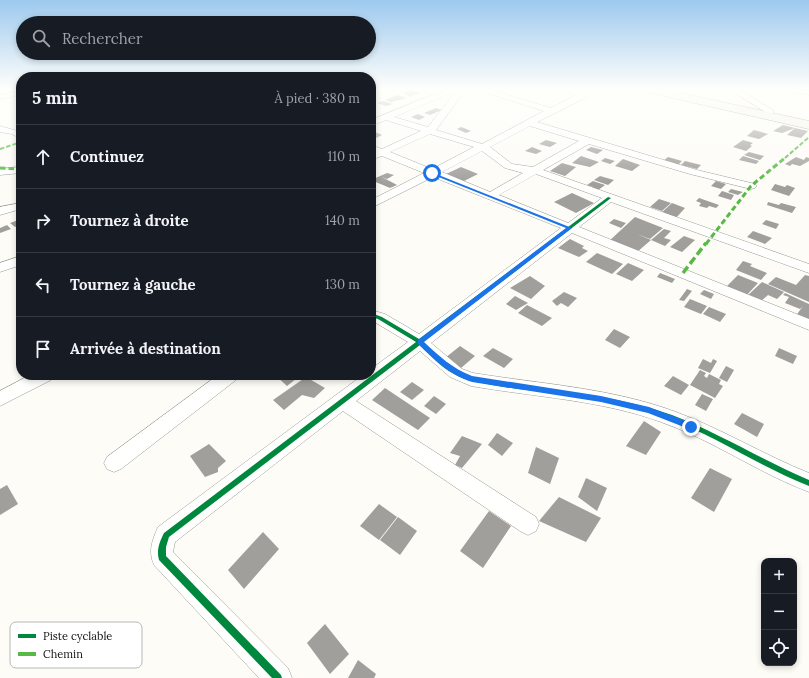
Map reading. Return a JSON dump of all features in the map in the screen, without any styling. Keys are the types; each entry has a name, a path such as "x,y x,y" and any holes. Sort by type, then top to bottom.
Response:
{"main road":[{"path":"789,121 809,125"}],"street":[{"path":"401,121 482,147 489,150 502,162 512,167 524,170 534,170 809,269"},
{"path":"376,153 431,130 438,121"},
{"path":"376,202 534,121"},
{"path":"530,123 586,141 751,186"},
{"path":"1,130 16,133"},
{"path":"490,196 586,141"},
{"path":"376,153 432,173 809,325"},
{"path":"0,172 16,170"},
{"path":"376,375 609,198"},
{"path":"0,211 16,207"},
{"path":"0,268 16,262"},
{"path":"376,317 420,342 440,361 456,373 472,379 601,399 649,410 704,432 786,474 809,483"},
{"path":"0,399 36,380"},
{"path":"114,463 223,380"},
{"path":"278,678 162,557 162,547 166,535 370,380"},
{"path":"342,401 528,524"}],"building":[{"path":"783,125 795,128 782,133 773,131"},
{"path":"461,127 471,131 466,133 457,129"},
{"path":"795,128 808,131 801,138 787,135"},
{"path":"754,130 768,134 759,139 747,136"},
{"path":"376,132 382,135 376,138"},
{"path":"546,140 557,143 550,147 539,144"},
{"path":"743,140 753,143 750,145 752,146 746,151 733,147"},
{"path":"532,147 542,151 536,154 525,151"},
{"path":"591,147 603,150 597,154 586,150"},
{"path":"749,152 764,156 760,160 744,155"},
{"path":"581,156 599,162 590,167 572,163"},
{"path":"743,156 759,161 756,164 739,160"},
{"path":"668,157 682,161 678,165 663,161"},
{"path":"796,157 804,160 806,157 809,158 809,161 800,166 792,164 790,166 785,164"},
{"path":"605,158 615,161 610,164 601,161"},
{"path":"623,159 640,165 632,171 615,166"},
{"path":"685,161 701,165 697,169 681,165"},
{"path":"562,163 576,167 565,176 550,171"},
{"path":"461,167 478,174 464,181 446,174"},
{"path":"387,173 394,175 387,179 382,177 397,185 390,188 376,182 376,178"},
{"path":"600,176 614,180 608,185 594,180"},
{"path":"593,181 605,185 597,191 590,189 593,187 587,185"},
{"path":"716,181 726,184 721,189 711,186"},
{"path":"775,184 785,187 787,185 795,188 789,196 771,190"},
{"path":"731,189 743,192 738,195 728,192"},
{"path":"722,191 734,195 731,200 718,196"},
{"path":"572,193 594,203 576,213 554,202"},
{"path":"699,198 719,205 716,208 699,206 701,203 696,201"},
{"path":"659,199 671,203 662,211 650,207"},
{"path":"768,202 779,205 781,203 796,207 792,213 767,205"},
{"path":"672,203 685,208 675,219 660,214"},
{"path":"635,217 663,228 650,239 637,234 651,240 636,253 608,242"},
{"path":"614,219 626,223 621,228 609,223"},
{"path":"766,220 779,224 776,229 762,224"},
{"path":"16,221 16,226 15,227 10,223"},
{"path":"7,225 11,229 0,233 0,228"},
{"path":"664,229 671,231 664,238 671,240 665,246 651,240"},
{"path":"753,231 772,238 765,244 747,237"},
{"path":"684,236 695,240 682,252 670,247"},
{"path":"570,239 584,246 582,248 588,251 579,257 558,248"},
{"path":"597,253 623,264 612,274 586,262"},
{"path":"743,261 752,264 750,266 767,273 761,280 736,270"},
{"path":"628,263 644,270 632,281 616,274"},
{"path":"660,273 675,279 672,283 657,277"},
{"path":"738,275 758,283 745,297 725,288"},
{"path":"805,275 809,276 809,302 768,284 776,277 796,285"},
{"path":"530,276 545,286 531,299 510,288"},
{"path":"762,282 784,292 777,299 768,295 759,303 746,297"},
{"path":"687,289 692,291 684,301 679,300"},
{"path":"704,290 714,294 711,299 700,294"},
{"path":"564,292 577,298 568,307 561,303 557,306 552,301"},
{"path":"785,293 809,304 809,319 795,317 803,306 800,309 785,303 789,297 783,295"},
{"path":"515,296 528,303 516,310 506,304"},
{"path":"690,299 707,306 701,314 684,307"},
{"path":"527,305 552,318 542,326 518,313"},
{"path":"709,307 726,314 720,322 703,314"},
{"path":"614,329 630,337 620,348 605,340"},
{"path":"460,346 475,356 461,368 445,358"},
{"path":"493,348 513,359 504,368 483,356"},
{"path":"779,348 797,356 793,364 775,356"},
{"path":"703,359 711,363 713,359 717,361 710,373 698,368"},
{"path":"726,366 734,370 727,382 719,378"},
{"path":"700,370 706,373 704,376 707,378 709,374 721,380 719,384 723,386 715,398 690,385"},
{"path":"673,376 689,385 681,395 664,386"},
{"path":"280,380 295,380 287,386"},
{"path":"302,380 311,380 325,388 314,398 302,395 284,410 273,400"},
{"path":"412,382 424,390 412,400 400,392"},
{"path":"385,388 430,418 418,430 372,400"},
{"path":"702,394 713,399 706,411 695,405"},
{"path":"434,396 446,404 436,414 424,406"},
{"path":"742,413 764,424 757,437 734,424"},
{"path":"644,421 661,432 646,455 626,446"},
{"path":"497,433 513,443 502,456 488,445"},
{"path":"462,436 482,444 462,468 455,465 460,456 450,453"},
{"path":"209,444 226,461 218,468 218,472 205,477 190,456"},
{"path":"536,447 559,458 550,484 528,473"},
{"path":"710,468 732,479 714,512 691,498"},
{"path":"586,478 607,488 597,511 578,497"},
{"path":"7,485 18,504 0,515 0,489"},
{"path":"559,497 601,518 586,542 539,521"},
{"path":"379,504 397,517 379,540 360,526"},
{"path":"489,511 511,526 483,568 460,551"},
{"path":"398,517 417,531 400,555 380,540"},
{"path":"263,532 279,549 244,589 228,570"},
{"path":"325,624 349,654 330,674 307,643"},
{"path":"358,660 376,674 374,678 348,678"}],"marked path":[{"path":"683,273 751,186 809,137"},
{"path":"0,149 16,144"},
{"path":"0,168 16,170"}],"cycle path":[{"path":"376,375 609,198"},
{"path":"376,317 420,342 440,361 456,373 471,379 595,398 649,410 690,425 769,465 809,483"},
{"path":"278,678 162,557 162,547 166,535 370,380"}],"route":[{"path":"432,173 570,228 420,342 440,361 456,373 472,379 601,399 649,410 691,427"}]}
